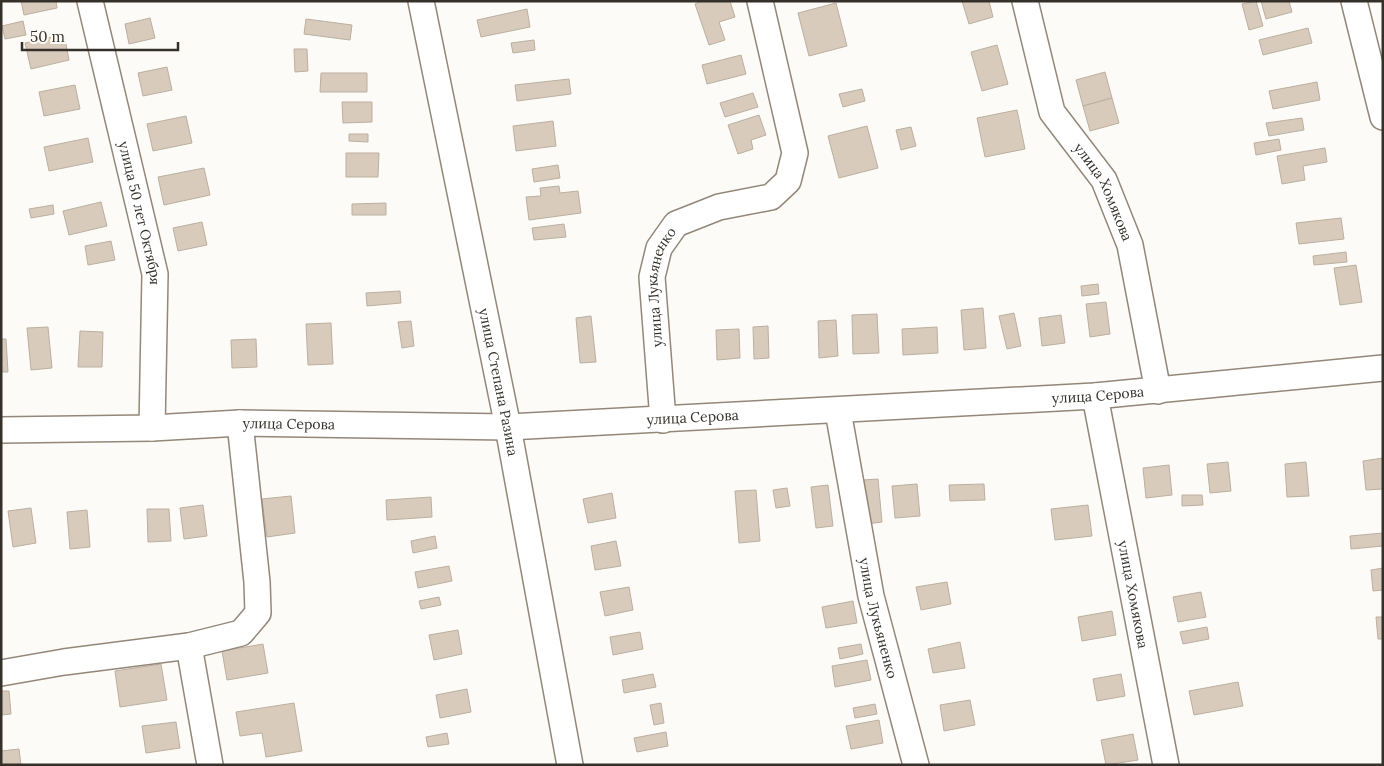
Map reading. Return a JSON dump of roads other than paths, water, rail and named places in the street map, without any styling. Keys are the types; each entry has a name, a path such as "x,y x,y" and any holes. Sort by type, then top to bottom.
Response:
{"street":[{"name":"улица 50 лет Октября","path":"90,1 155,274 152,428"},
{"name":"улица Степана Разина","path":"421,1 508,427 570,765"},
{"name":"улица Лукьяненко","path":"663,420 652,277 659,248 676,224 719,208 771,196 788,181 795,153 760,1"},
{"name":"улица Хомякова","path":"1025,1 1052,112 1104,180 1130,245 1158,391"},
{"path":"1354,1 1383,117"},
{"name":"улица Серова","path":"1,430 152,428 240,423 508,427 1095,396 1383,368"},
{"name":"улица Хомякова","path":"1095,396 1166,765"},
{"name":"улица Лукьяненко","path":"838,411 871,596 916,765"},
{"path":"1,673 64,662 189,646 241,633 258,613 257,582 240,423"},
{"path":"189,646 210,765"}]}
